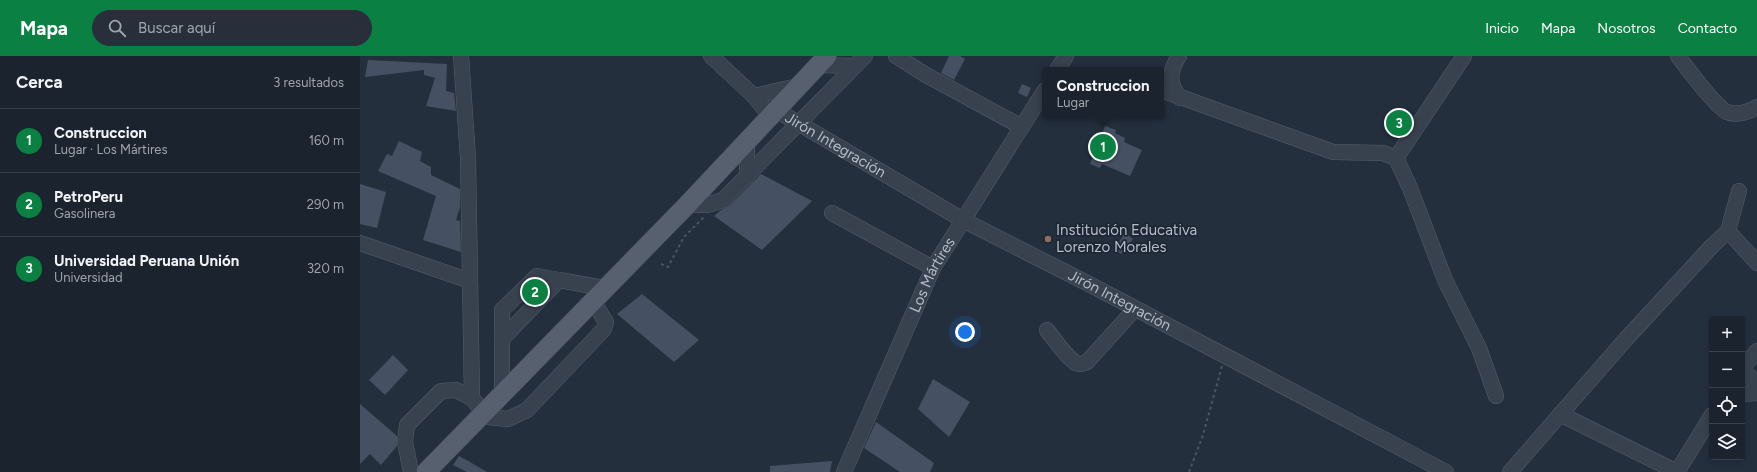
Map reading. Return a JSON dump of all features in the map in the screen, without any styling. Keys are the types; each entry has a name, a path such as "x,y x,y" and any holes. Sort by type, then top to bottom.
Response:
{"main road":[{"path":"426,472 598,294 687,205 747,139 822,61"}],"street":[{"path":"461,56 468,158 472,398"},
{"path":"711,56 773,113"},
{"path":"896,56 926,75 1022,128"},
{"path":"1060,67 1066,56"},
{"path":"1179,56 1170,72 1170,80 1180,98"},
{"path":"1396,158 1464,56"},
{"path":"1678,56 1718,104 1727,112 1740,114 1757,107"},
{"path":"822,61 860,61"},
{"path":"687,205 707,205 723,200 860,61"},
{"path":"754,96 798,86"},
{"path":"1164,91 1333,152 1383,153 1396,158 1410,188 1445,280 1479,348 1496,396"},
{"name":"Los Mártires","path":"844,472 933,268 1042,95"},
{"name":"Jirón Integración","path":"773,113 799,123 964,220 1446,472"},
{"path":"747,139 747,176"},
{"path":"1510,472 1626,339 1712,246 1728,231 1739,191"},
{"path":"832,213 933,268"},
{"path":"1728,231 1757,263"},
{"path":"360,243 470,281"},
{"path":"411,472 404,442 407,425 442,391 456,390 472,398 487,417 494,419 508,419 521,413 537,400 604,329 606,322 598,294 559,280 537,276 502,310 502,394"},
{"path":"502,339 559,280"},
{"path":"1046,330 1072,360 1078,364 1083,363 1088,361 1135,309"},
{"path":"1745,365 1757,351"},
{"path":"1745,372 1757,383"},
{"path":"1745,394 1757,393"},
{"path":"1560,414 1677,472 1709,420"}],"path":[{"path":"661,264 668,267 684,237 706,216"},
{"path":"1189,472 1203,435 1225,356"}],"building":[{"path":"949,56 960,56 965,59 954,80 941,73"},
{"path":"368,60 447,64 446,91 454,93 456,111 426,106 435,78 424,75 424,70 365,77"},
{"path":"1022,84 1031,88 1027,97 1018,93"},
{"path":"1105,126 1116,130 1115,133 1125,138 1124,142 1142,150 1130,176 1102,164 1100,168 1090,164"},
{"path":"399,141 422,152 420,161 431,167 431,175 460,189 460,207 456,220 460,221 461,252 423,240 436,196 378,171 387,154 392,156"},
{"path":"761,174 812,201 762,250 714,216 729,206"},
{"path":"360,184 386,192 377,228 360,224"},
{"path":"1125,233 1133,239 1121,254 1114,249"},
{"path":"642,294 699,340 674,362 617,314"},
{"path":"393,355 408,370 385,395 369,380"},
{"path":"933,379 970,402 949,437 918,409"},
{"path":"360,404 397,436 397,446 381,465 370,454 360,464"},
{"path":"876,422 934,463 930,472 900,472 864,448"},
{"path":"459,456 487,472 467,472 453,465"},
{"path":"832,461 830,472 770,472 770,466"}],"place":[{"name":"Universidad Peruana Unión","path":"1399,123"},
{"name":"Construccion","path":"1103,147"},
{"name":"Institución Educativa Lorenzo Morales","path":"1048,239"},
{"name":"PetroPeru","path":"535,292"}]}
